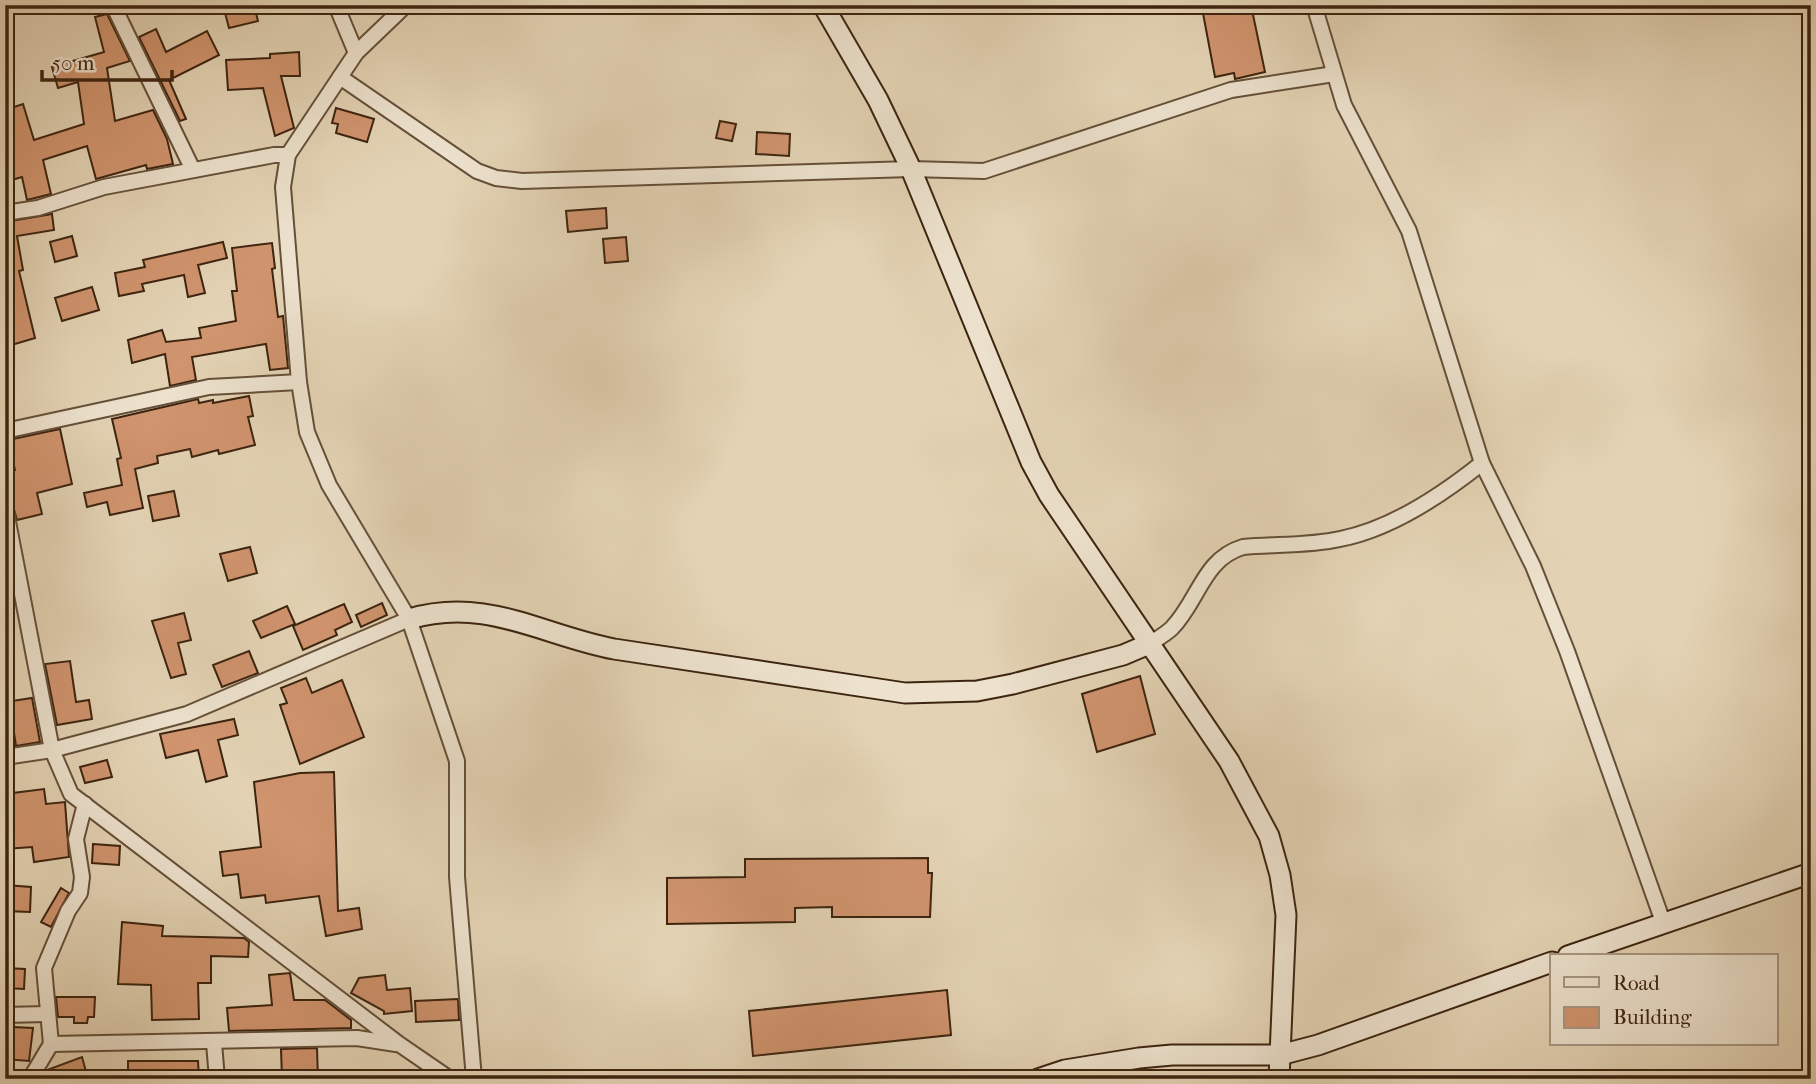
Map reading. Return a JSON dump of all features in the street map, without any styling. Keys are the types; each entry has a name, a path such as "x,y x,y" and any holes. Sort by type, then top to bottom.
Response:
{"street":[{"path":"113,5 193,170"},
{"path":"336,5 356,53"},
{"path":"407,5 356,53 288,155 283,187 299,382 307,432 317,461 409,619 457,761 457,877 474,1079"},
{"path":"823,5 877,100 911,169 1031,462 1049,495 1252,800 1275,853 1287,937 1279,1079"},
{"path":"1314,5 1344,105 1409,232 1482,463 1533,566 1567,651 1663,922"},
{"path":"340,77 477,171 509,180 911,169 966,172 997,169 1231,90 1334,74"},
{"path":"5,213 38,208 104,187 274,155 288,155"},
{"path":"5,431 209,387 299,382"},
{"path":"5,757 52,750 187,714 409,619 443,611 485,612 514,618 580,642 614,649 905,693 977,691 1013,684 1123,655 1149,644 1171,629 1215,562 1229,551 1243,547 1350,536 1399,516 1447,490 1482,463"},
{"path":"5,509 52,750 71,794 399,1044 450,1079"},
{"path":"30,1079 51,1044 46,1014 44,968 68,911 80,893 82,877 76,839 85,804"},
{"path":"1575,954 1811,873"},
{"path":"1038,1079 1096,1064 1171,1055 1280,1055 1318,1045 1550,963"},
{"path":"5,1015 46,1014"},
{"path":"51,1044 214,1043 357,1038 399,1044"},
{"path":"214,1043 217,1079"}],"building":[{"path":"254,5 258,21 229,28 224,9"},
{"path":"1215,5 1251,5 1265,72 1235,79 1234,73 1215,77 1202,8"},
{"path":"107,14 130,61 107,68 115,121 153,110 167,139 173,164 147,169 146,165 96,179 87,146 43,160 51,194 27,200 22,177 5,182 5,110 23,104 34,140 84,124 78,82 58,88 52,67 104,52 95,17"},
{"path":"156,29 166,52 207,31 219,55 169,80 186,119 180,121 139,37"},
{"path":"299,52 300,76 281,76 294,128 275,136 263,88 228,90 226,60 270,58 270,54"},
{"path":"336,108 374,119 367,142 336,133 338,124 332,123"},
{"path":"720,121 736,124 732,141 716,138"},
{"path":"757,132 790,134 789,156 756,154"},
{"path":"606,208 607,228 568,232 566,211"},
{"path":"52,214 54,230 17,236 23,270 19,271 35,338 5,347 5,222"},
{"path":"72,236 77,256 55,262 50,242"},
{"path":"626,237 628,261 605,263 603,239"},
{"path":"223,242 227,258 198,265 205,293 188,297 184,275 142,284 144,291 119,296 115,273 145,267 143,260"},
{"path":"272,243 275,268 272,269 278,317 283,316 288,368 270,370 266,344 192,357 196,380 170,386 165,354 132,363 128,340 162,330 166,342 201,338 199,328 236,321 232,291 237,291 232,248"},
{"path":"92,287 99,310 62,321 55,298"},
{"path":"249,396 253,416 248,417 255,445 219,454 218,450 192,457 190,449 157,456 158,463 135,469 143,508 110,515 107,502 87,507 84,493 122,485 117,459 121,458 112,419 198,399 199,403 213,400 213,403"},
{"path":"60,429 72,484 37,493 42,514 17,520 7,485 10,485 8,472 15,470 8,440"},
{"path":"174,491 179,516 153,521 148,496"},
{"path":"250,547 257,573 228,581 220,554"},
{"path":"382,603 387,615 361,627 356,615"},
{"path":"344,604 352,622 335,630 337,635 303,650 293,626"},
{"path":"287,606 295,624 261,638 253,621"},
{"path":"184,613 191,640 178,643 186,674 171,678 152,621"},
{"path":"249,651 258,673 222,687 213,665"},
{"path":"70,661 76,702 89,700 92,719 57,725 45,664"},
{"path":"1140,676 1155,734 1097,752 1082,694"},
{"path":"306,678 312,693 342,680 364,737 300,764 280,705 287,703 281,688"},
{"path":"32,698 40,742 16,746 12,720 5,721 5,702"},
{"path":"234,719 238,735 218,740 227,776 206,782 198,750 166,758 160,734"},
{"path":"107,760 112,777 85,783 80,767"},
{"path":"334,772 338,911 359,908 362,929 326,936 319,896 266,903 265,895 241,898 238,874 223,876 220,852 261,847 254,782 300,773"},
{"path":"44,789 46,804 65,802 69,857 34,862 32,847 5,849 5,794"},
{"path":"93,844 120,846 119,865 92,863"},
{"path":"928,858 928,873 932,873 930,917 832,917 832,907 795,908 795,922 667,924 667,878 745,877 745,859"},
{"path":"5,885 31,887 30,912 5,911"},
{"path":"61,888 69,893 51,927 41,922"},
{"path":"122,922 163,926 162,936 244,938 249,942 248,957 211,956 211,983 198,983 199,1019 152,1020 151,985 118,984"},
{"path":"5,968 25,969 24,989 5,988"},
{"path":"290,973 294,1000 325,1000 351,1020 351,1028 229,1031 227,1008 272,1005 269,975"},
{"path":"385,975 387,990 410,988 412,1011 384,1014 384,1011 351,993 359,978"},
{"path":"947,990 951,1035 753,1056 749,1011"},
{"path":"56,997 95,997 94,1017 88,1017 87,1023 74,1023 74,1017 58,1017"},
{"path":"458,999 459,1020 416,1022 415,1001"},
{"path":"13,1027 33,1028 29,1061 5,1059 5,1040 12,1040"},
{"path":"317,1048 318,1079 282,1079 281,1049"},
{"path":"82,1057 88,1079 41,1079 47,1070"},
{"path":"128,1061 198,1061 199,1079 128,1079"}]}
